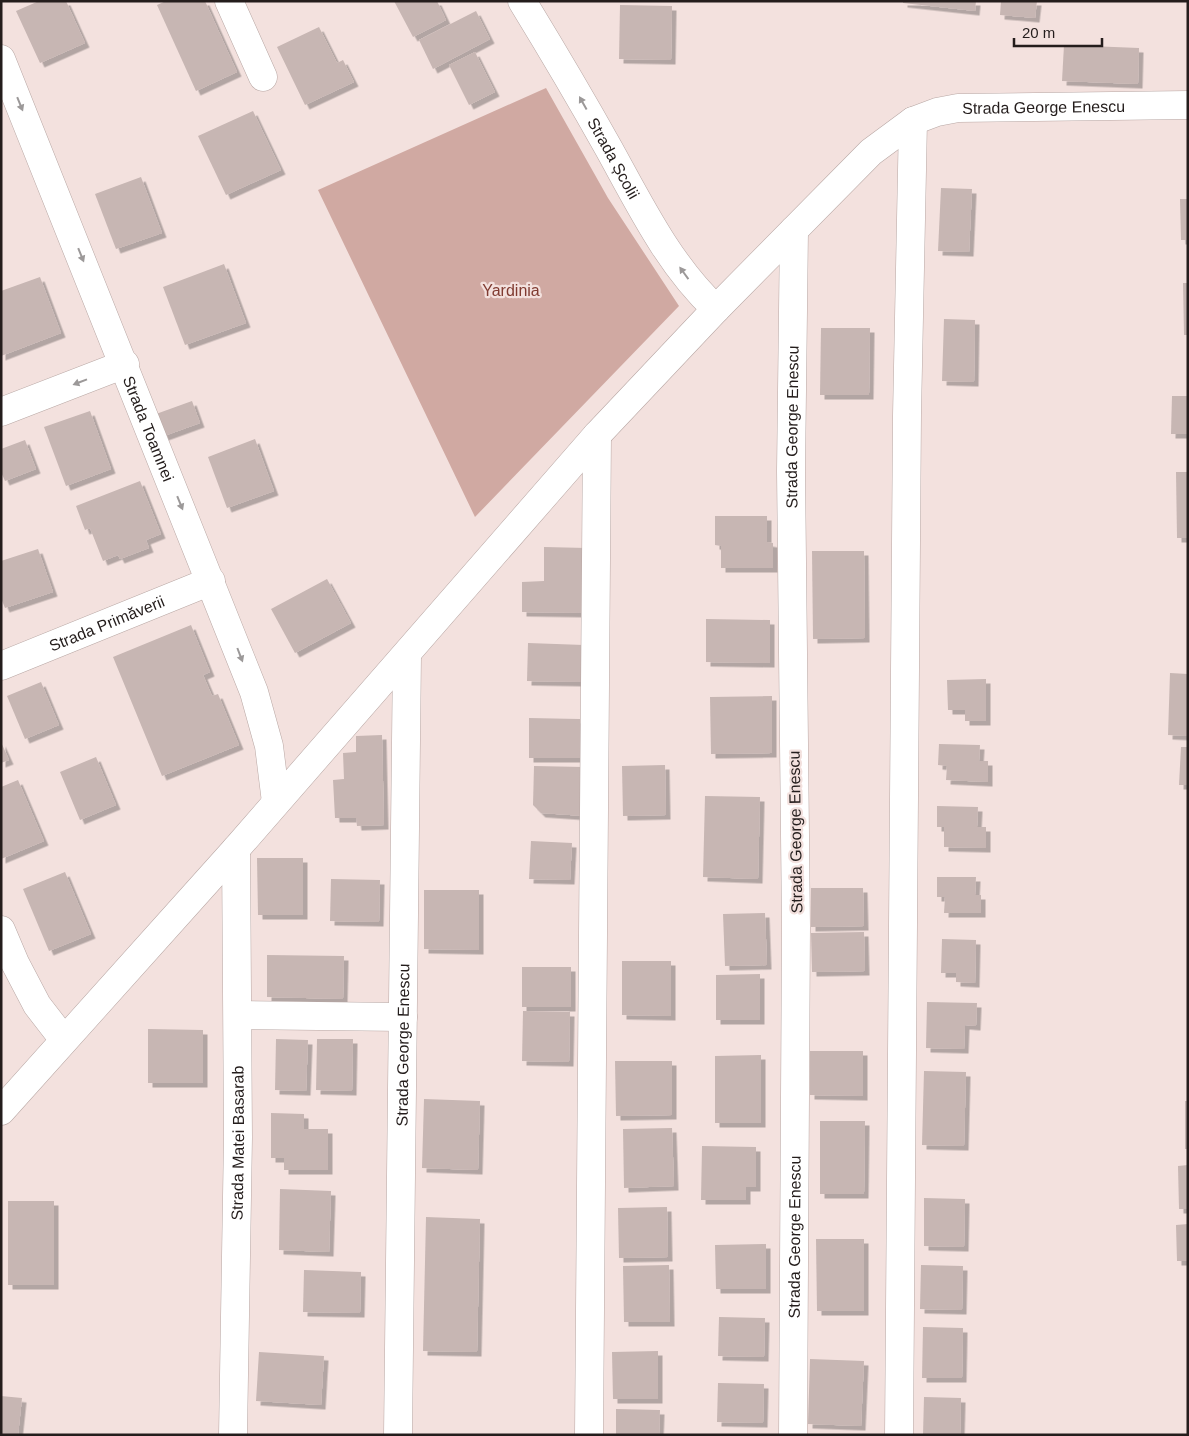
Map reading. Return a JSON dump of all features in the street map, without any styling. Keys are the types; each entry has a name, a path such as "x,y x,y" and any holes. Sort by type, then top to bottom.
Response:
{"street":[{"path":"229,1 264,77"},
{"name":"Strada Școlii","path":"522,1 578,94 651,224 698,293 716,309"},
{"name":"Strada Toamnei","path":"1,59 125,364 211,581 263,719 276,802"},
{"name":"Strada George Enescu","path":"1,1111 236,850 598,435 716,309 872,152 913,122 937,112 958,108 1188,105"},
{"path":"899,1435 907,415 913,122"},
{"name":"Strada George Enescu","path":"793,1435 796,916 791,471 794,230"},
{"path":"1,412 125,364"},
{"path":"589,1435 598,435"},
{"name":"Strada Primăverii","path":"1,666 211,581"},
{"name":"Strada George Enescu","path":"398,1435 407,655"},
{"name":"Strada Matei Basarab","path":"233,1435 238,1015 236,850"},
{"path":"1,930 14,963 36,1006 64,1040"},
{"path":"238,1015 403,1017"}],"green space":[{"name":"Yardinia","path":"546,88 608,198 679,306 475,517 318,190"}],"building":[{"path":"39,1 66,1 85,43 40,63 16,11"},
{"path":"166,1 205,1 237,72 196,91 157,5"},
{"path":"394,1 437,1 446,20 413,37"},
{"path":"903,1 976,1 975,11 903,3"},
{"path":"1001,1 1037,1 1035,18 1000,15"},
{"path":"620,5 672,6 671,60 619,59"},
{"path":"476,11 490,39 433,69 419,40"},
{"path":"319,27 337,63 343,60 354,82 305,105 277,47"},
{"path":"1064,45 1139,48 1138,84 1062,81"},
{"path":"475,52 495,92 469,105 449,65"},
{"path":"253,111 281,170 226,195 198,136"},
{"path":"141,177 162,233 116,249 95,194"},
{"path":"941,188 972,189 969,252 938,251"},
{"path":"1180,199 1188,199 1188,240 1181,240"},
{"path":"224,264 246,323 185,345 163,287"},
{"path":"40,277 61,333 1,356 1,291"},
{"path":"1183,283 1188,283 1188,335 1184,335"},
{"path":"944,319 975,320 974,382 942,381"},
{"path":"821,328 870,328 869,395 820,395"},
{"path":"1172,396 1188,396 1188,434 1171,434"},
{"path":"192,401 200,423 164,436 156,414"},
{"path":"90,411 111,469 66,486 44,427"},
{"path":"255,439 274,491 227,508 208,457"},
{"path":"25,440 36,469 5,481 1,472 1,449"},
{"path":"1176,472 1188,472 1188,538 1177,538"},
{"path":"140,481 161,534 146,540 149,548 120,559 118,555 103,561 90,528 85,530 76,506"},
{"path":"715,516 767,516 767,542 773,543 773,568 721,568 721,546 715,545"},
{"path":"544,547 587,548 586,613 522,612 522,582 544,581"},
{"path":"38,549 53,592 5,608 1,598 1,561"},
{"path":"812,551 864,551 865,638 813,639"},
{"path":"327,579 351,623 295,653 271,609"},
{"path":"706,619 770,620 770,663 706,662"},
{"path":"191,625 210,672 203,675 212,696 218,694 239,745 162,776 113,657"},
{"path":"528,643 584,645 584,682 527,681"},
{"path":"1170,673 1188,674 1188,736 1168,735"},
{"path":"986,679 986,721 965,721 965,710 948,710 947,680"},
{"path":"41,682 59,725 25,739 7,696"},
{"path":"772,696 772,753 711,754 710,697"},
{"path":"529,718 580,719 580,758 529,758"},
{"path":"382,735 384,825 357,826 356,818 335,818 333,780 344,779 343,753 356,752 356,736"},
{"path":"1,742 9,760 1,763"},
{"path":"939,744 980,745 979,761 988,761 988,782 946,780 947,766 938,765"},
{"path":"1181,747 1188,747 1188,785 1179,785"},
{"path":"96,757 116,805 80,820 60,772"},
{"path":"665,765 666,815 623,816 622,766"},
{"path":"534,766 584,767 584,816 541,813 533,805"},
{"path":"18,780 44,841 1,859 1,787"},
{"path":"705,796 760,797 758,879 703,877"},
{"path":"937,806 978,807 977,827 986,827 986,848 944,847 944,827 937,827"},
{"path":"531,841 572,843 570,880 529,879"},
{"path":"257,858 303,858 303,915 258,915"},
{"path":"65,872 91,934 49,951 23,889"},
{"path":"937,877 976,877 975,895 981,895 981,913 944,913 945,897 937,897"},
{"path":"331,879 380,880 379,922 330,921"},
{"path":"811,888 863,888 864,926 811,927"},
{"path":"424,890 479,890 479,950 424,949"},
{"path":"765,913 767,965 725,966 723,914"},
{"path":"864,932 865,971 812,972 811,933"},
{"path":"942,939 976,940 975,983 956,982 956,973 941,973"},
{"path":"267,955 344,956 343,999 267,997"},
{"path":"622,961 671,961 671,1016 622,1015"},
{"path":"522,967 571,967 571,1007 522,1007"},
{"path":"760,974 760,1020 716,1020 716,975"},
{"path":"927,1002 977,1003 976,1026 965,1025 964,1049 926,1048"},
{"path":"523,1011 570,1012 569,1062 522,1061"},
{"path":"148,1029 203,1030 203,1083 148,1083"},
{"path":"276,1039 308,1040 306,1091 275,1090"},
{"path":"317,1039 353,1039 352,1091 316,1090"},
{"path":"810,1051 863,1051 863,1096 810,1095"},
{"path":"761,1055 761,1123 715,1123 715,1056"},
{"path":"615,1061 672,1061 672,1115 616,1116"},
{"path":"924,1071 966,1072 964,1146 922,1145"},
{"path":"424,1099 480,1101 478,1170 422,1168"},
{"path":"1185,1101 1188,1101 1188,1149 1185,1149"},
{"path":"271,1113 304,1114 304,1129 328,1129 328,1170 284,1170 284,1158 271,1158"},
{"path":"820,1121 865,1121 864,1194 820,1194"},
{"path":"672,1128 674,1186 624,1188 623,1129"},
{"path":"702,1146 756,1147 756,1187 746,1187 746,1200 701,1200"},
{"path":"1188,1165 1188,1209 1179,1209 1178,1166"},
{"path":"280,1189 331,1191 329,1252 279,1250"},
{"path":"924,1198 965,1199 964,1247 924,1246"},
{"path":"8,1201 54,1201 54,1285 8,1285"},
{"path":"667,1207 668,1257 619,1258 618,1208"},
{"path":"426,1217 480,1219 477,1352 423,1351"},
{"path":"1188,1224 1188,1261 1177,1261 1176,1225"},
{"path":"816,1239 864,1239 864,1311 817,1311"},
{"path":"766,1244 766,1289 716,1289 715,1245"},
{"path":"669,1265 670,1322 624,1322 623,1266"},
{"path":"921,1265 963,1266 962,1310 920,1309"},
{"path":"304,1270 361,1272 360,1313 303,1312"},
{"path":"719,1317 765,1318 764,1357 718,1356"},
{"path":"923,1327 963,1328 962,1378 922,1378"},
{"path":"658,1351 658,1399 613,1399 612,1352"},
{"path":"259,1352 324,1356 321,1405 256,1401"},
{"path":"810,1359 864,1361 861,1426 808,1424"},
{"path":"718,1383 764,1384 763,1423 717,1422"},
{"path":"1,1396 22,1398 18,1435 1,1435"},
{"path":"924,1397 961,1398 960,1435 923,1435"},
{"path":"616,1409 660,1410 659,1435 616,1435"}]}
